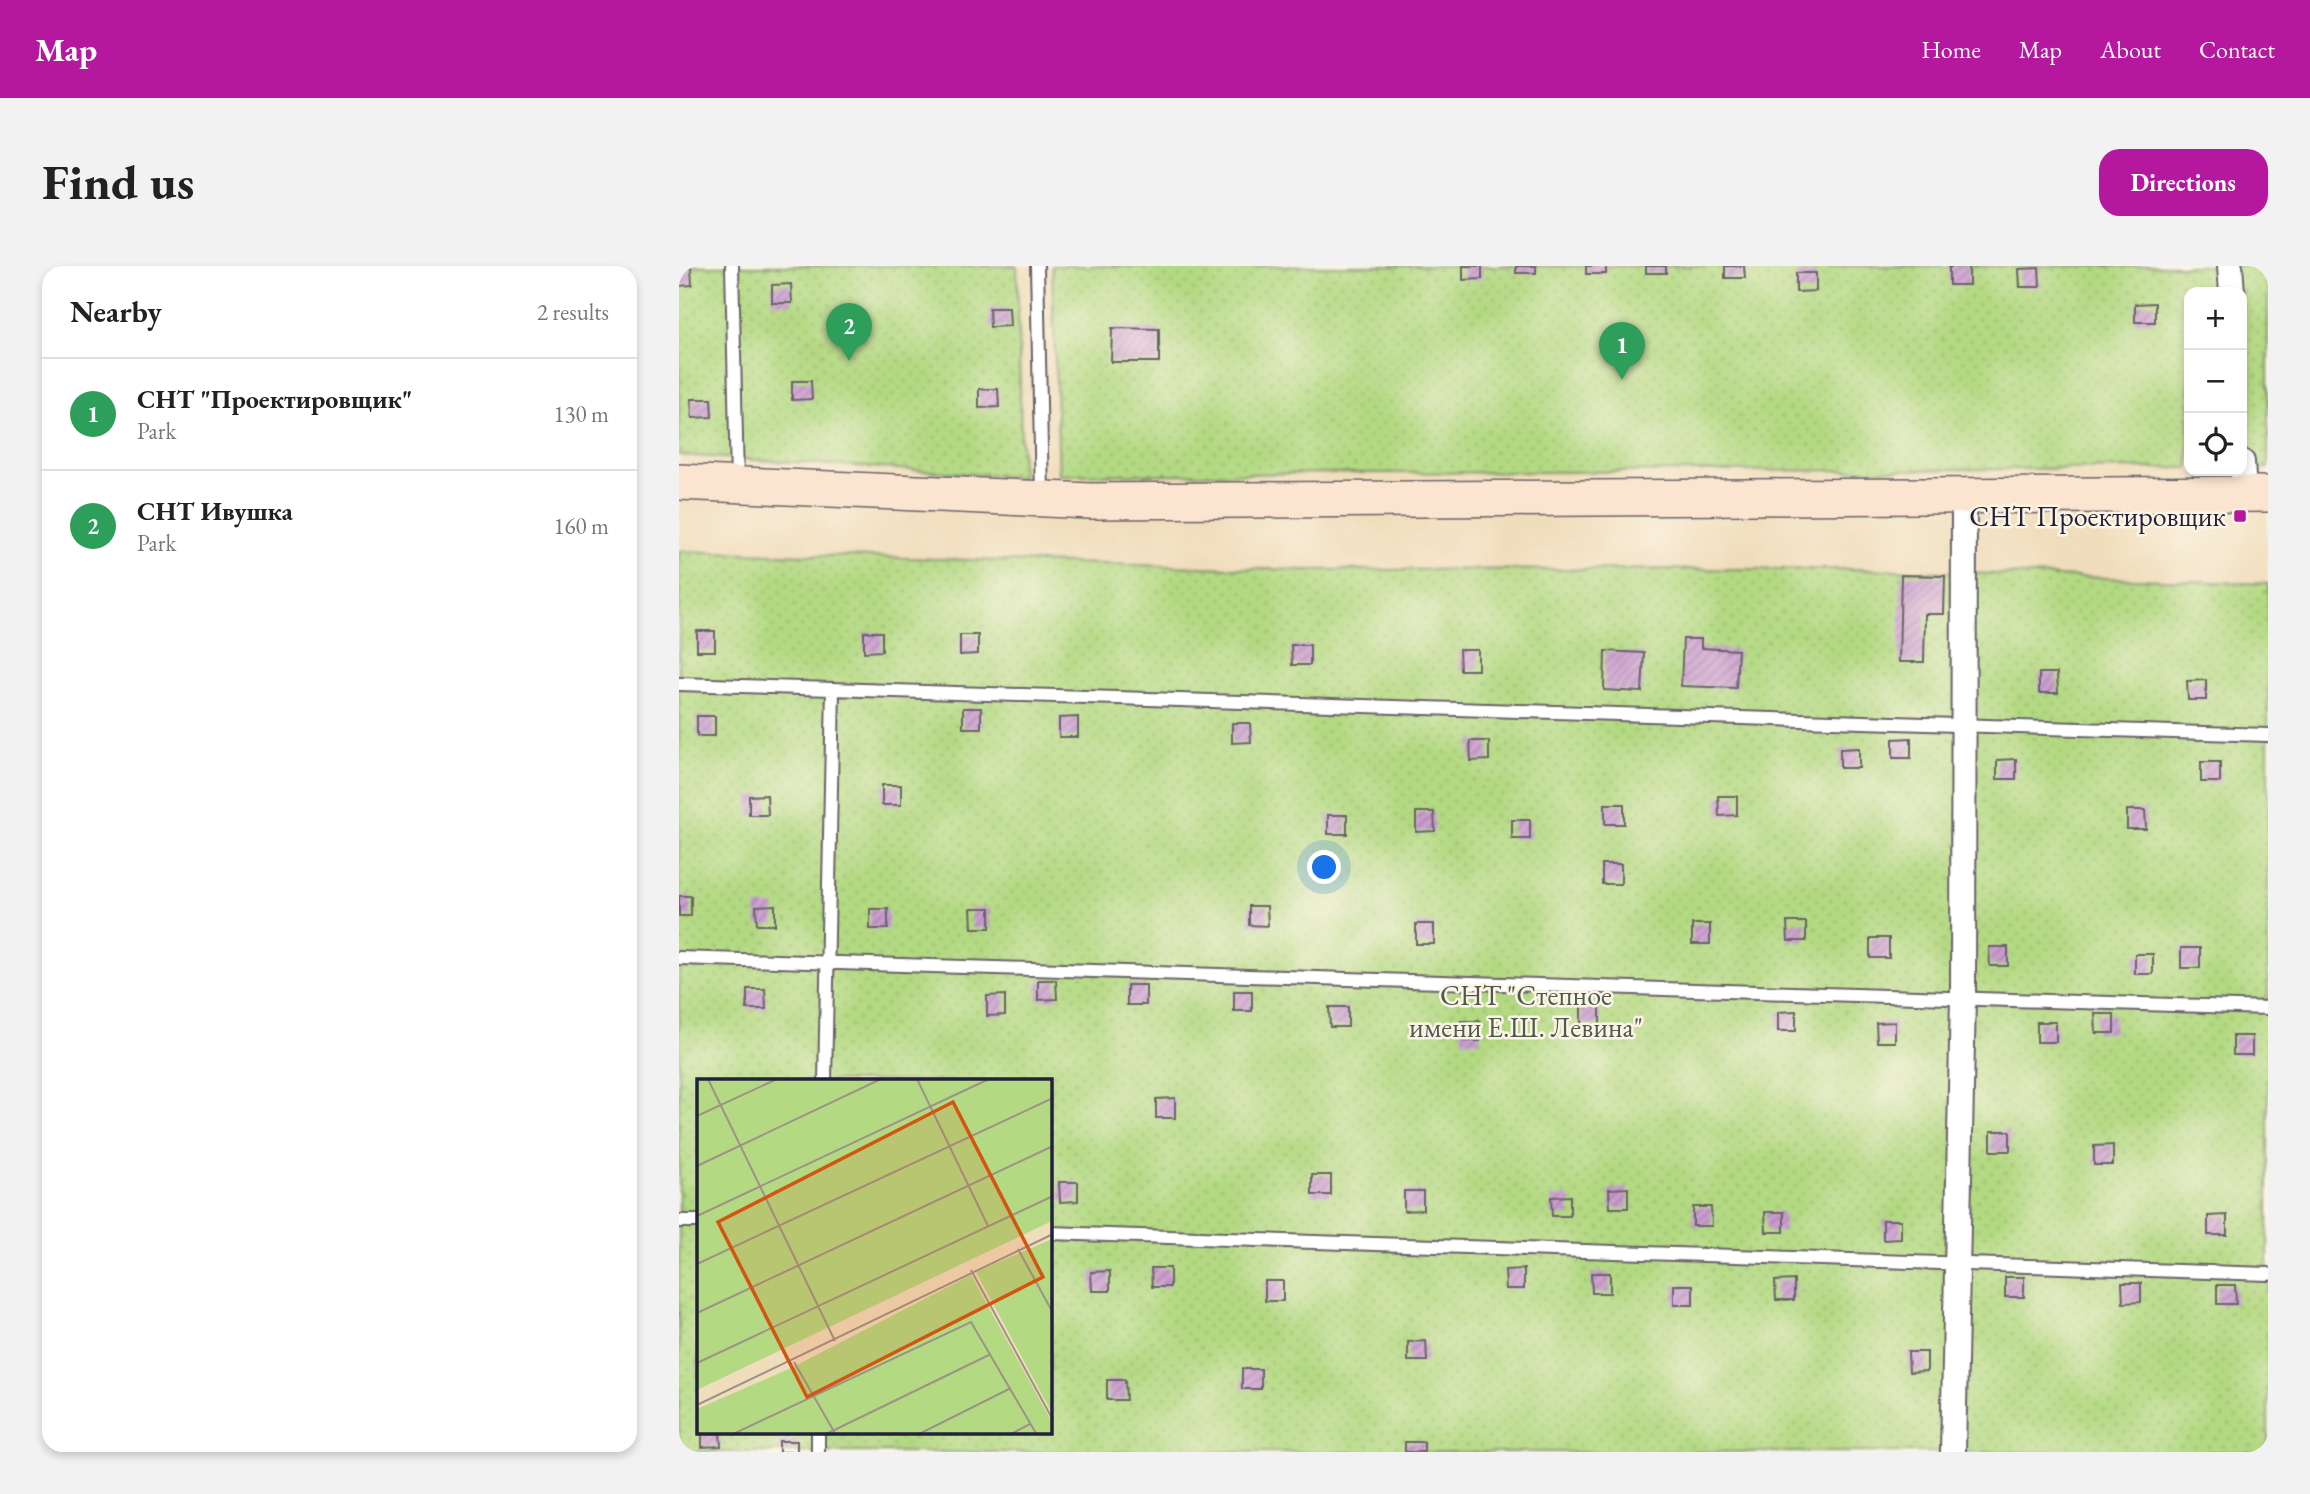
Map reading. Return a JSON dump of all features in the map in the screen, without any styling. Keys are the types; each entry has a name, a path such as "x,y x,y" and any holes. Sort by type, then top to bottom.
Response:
{"street":[{"path":"2231,266 2232,287"},
{"path":"679,482 1104,501 1965,494 2251,483"},
{"path":"1953,1452 1963,998 1965,494"}],"lane":[{"path":"732,266 738,485"},
{"path":"1037,266 1042,499"},
{"path":"679,684 2268,735"},
{"path":"825,1079 833,689"},
{"path":"679,958 2268,1007"},
{"path":"679,1220 697,1221"},
{"path":"1052,1233 2268,1274"},
{"path":"818,1434 818,1452"}],"green space":[{"path":"679,266 1017,266 1022,477 679,455"},
{"path":"1052,266 2268,266 2268,468 2247,468 2247,287 2184,287 2184,468 1059,475"},
{"name":"СНТ \"Степное имени Е.Ш. Левина\"","path":"679,551 1298,570 1863,569 2268,584 2268,1452 679,1452"}],"building":[{"path":"1463,266 1482,266 1482,279 1463,280"},
{"path":"1516,266 1536,266 1536,273 1516,273"},
{"path":"1586,266 1606,266 1606,274 1586,274"},
{"path":"1646,266 1666,266 1666,273 1646,273"},
{"path":"1725,266 1744,266 1745,278 1725,278"},
{"path":"1969,266 1969,285 1949,285 1949,267"},
{"path":"679,267 691,267 692,285 679,286"},
{"path":"2039,268 2040,287 2020,287 2019,269"},
{"path":"1796,273 1816,273 1816,291 1796,292"},
{"path":"791,284 792,303 772,303 772,285"},
{"path":"2155,303 2155,322 2135,322 2135,304"},
{"path":"989,308 1009,308 1010,326 990,327"},
{"path":"1112,328 1159,329 1159,362 1111,362"},
{"path":"792,381 811,381 812,399 792,400"},
{"path":"979,389 998,389 999,407 979,408"},
{"path":"691,399 711,399 712,417 692,418"},
{"path":"1901,575 1945,576 1944,614 1925,614 1924,662 1899,662"},
{"path":"697,631 715,631 715,651 697,651"},
{"path":"864,632 882,632 882,651 864,652"},
{"path":"960,635 978,635 978,654 960,655"},
{"path":"1683,639 1701,639 1701,648 1738,650 1736,688 1681,686"},
{"path":"1291,645 1310,645 1310,665 1292,665"},
{"path":"1459,650 1478,650 1478,670 1460,670"},
{"path":"1605,651 1644,653 1642,692 1604,690"},
{"path":"2039,673 2057,673 2058,693 2039,693"},
{"path":"2206,680 2206,700 2188,700 2187,681"},
{"path":"963,708 981,708 981,728 963,728"},
{"path":"697,716 715,716 715,736 697,736"},
{"path":"1078,717 1078,737 1059,737 1059,718"},
{"path":"1232,723 1250,723 1251,742 1232,743"},
{"path":"1911,738 1911,758 1893,758 1893,739"},
{"path":"1470,741 1489,741 1489,760 1471,761"},
{"path":"1859,748 1859,768 1840,768 1840,749"},
{"path":"2016,759 2016,779 1997,779 1997,760"},
{"path":"2201,762 2220,762 2220,782 2201,782"},
{"path":"882,785 901,785 901,805 882,805"},
{"path":"767,795 768,815 749,815 749,796"},
{"path":"1718,796 1737,796 1737,815 1719,816"},
{"path":"1605,804 1624,804 1624,824 1605,824"},
{"path":"2127,810 2145,810 2146,829 2127,829"},
{"path":"1416,812 1434,812 1435,831 1416,832"},
{"path":"1328,815 1347,815 1347,834 1328,834"},
{"path":"1512,820 1530,820 1530,839 1512,839"},
{"path":"1602,864 1621,864 1621,884 1602,884"},
{"path":"679,896 691,896 691,916 679,916"},
{"path":"775,905 775,925 757,925 756,906"},
{"path":"1249,906 1267,906 1268,926 1249,925"},
{"path":"971,908 990,908 990,928 972,928"},
{"path":"870,909 888,909 888,929 870,929"},
{"path":"1787,922 1806,922 1806,941 1788,941"},
{"path":"1416,924 1434,924 1434,944 1416,944"},
{"path":"1692,924 1710,924 1710,944 1692,944"},
{"path":"1870,938 1889,938 1889,958 1870,958"},
{"path":"1989,947 2008,947 2008,966 1990,966"},
{"path":"2181,948 2200,948 2200,968 2181,968"},
{"path":"2135,954 2153,954 2153,974 2135,974"},
{"path":"1038,980 1056,980 1057,999 1038,1000"},
{"path":"1127,985 1146,985 1146,1005 1127,1005"},
{"path":"747,989 765,989 766,1009 747,1009"},
{"path":"1234,991 1252,991 1252,1011 1234,1011"},
{"path":"1005,995 1005,1015 987,1016 987,996"},
{"path":"1581,1005 1600,1005 1600,1025 1581,1025"},
{"path":"1329,1007 1348,1007 1348,1027 1330,1027"},
{"path":"1796,1011 1796,1031 1778,1031 1778,1012"},
{"path":"2095,1014 2114,1014 2114,1033 2096,1033"},
{"path":"1461,1021 1480,1021 1480,1041 1462,1041"},
{"path":"1895,1022 1895,1042 1877,1042 1876,1023"},
{"path":"2037,1022 2056,1022 2056,1042 2037,1042"},
{"path":"2233,1036 2252,1036 2252,1055 2233,1055"},
{"path":"1175,1098 1175,1118 1156,1118 1156,1099"},
{"path":"1991,1131 2010,1131 2010,1151 1991,1151"},
{"path":"2113,1145 2113,1165 2094,1165 2094,1146"},
{"path":"1312,1175 1331,1175 1331,1195 1312,1195"},
{"path":"1059,1182 1078,1182 1078,1201 1060,1202"},
{"path":"1628,1188 1628,1208 1610,1208 1609,1189"},
{"path":"1404,1191 1423,1191 1423,1210 1404,1211"},
{"path":"1570,1196 1570,1216 1552,1216 1551,1197"},
{"path":"1693,1207 1711,1207 1712,1226 1693,1226"},
{"path":"1765,1212 1784,1212 1784,1232 1766,1232"},
{"path":"2227,1215 2227,1235 2208,1235 2208,1216"},
{"path":"1883,1220 1901,1220 1901,1239 1883,1240"},
{"path":"1151,1268 1170,1268 1170,1287 1152,1287"},
{"path":"1524,1269 1524,1289 1506,1289 1505,1270"},
{"path":"1110,1271 1110,1291 1092,1291 1091,1272"},
{"path":"1591,1273 1610,1273 1610,1293 1592,1293"},
{"path":"2005,1277 2024,1277 2024,1297 2005,1297"},
{"path":"1794,1280 1794,1300 1776,1300 1775,1281"},
{"path":"1265,1281 1283,1281 1283,1301 1265,1301"},
{"path":"2122,1283 2141,1283 2141,1302 2123,1303"},
{"path":"1674,1285 1693,1285 1693,1305 1674,1305"},
{"path":"2217,1285 2235,1285 2236,1304 2217,1304"},
{"path":"1426,1341 1427,1361 1408,1361 1408,1342"},
{"path":"1908,1352 1927,1352 1927,1371 1909,1372"},
{"path":"1242,1369 1261,1369 1261,1389 1242,1389"},
{"path":"1107,1380 1125,1380 1126,1400 1107,1400"},
{"path":"702,1434 720,1434 721,1446 702,1447"},
{"path":"779,1441 797,1441 797,1452 779,1452"},
{"path":"1405,1442 1424,1442 1424,1452 1405,1452"}],"place":[{"name":"СНТ Ивушка","path":"849,361"},
{"name":"СНТ \"Проектировщик\"","path":"1622,380"},
{"name":"СНТ Проектировщик","path":"2240,516"}]}
